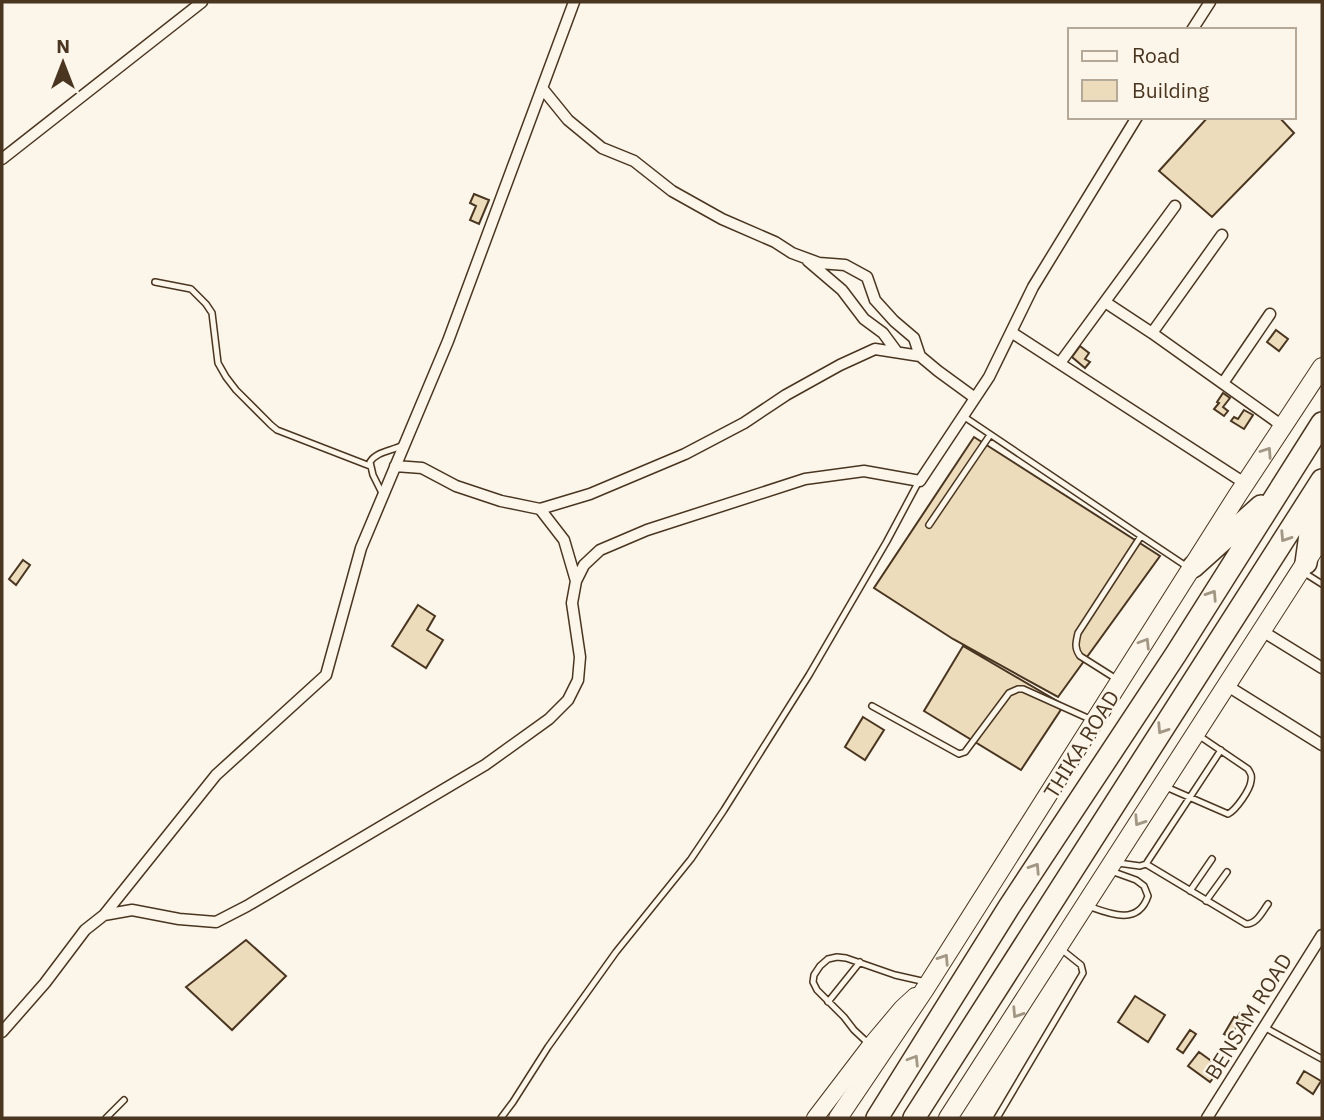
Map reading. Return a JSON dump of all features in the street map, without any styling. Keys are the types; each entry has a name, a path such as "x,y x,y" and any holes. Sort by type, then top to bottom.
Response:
{"highway":[{"name":"THIKA ROAD","path":"877,1118 1009,907 1176,654 1322,423"},
{"path":"1303,567 1319,485"},
{"path":"915,1118 1319,485"},
{"path":"1192,569 1281,488"}],"main road":[{"name":"THIKA ROAD","path":"838,1118 927,986 1245,484 1322,368"},
{"path":"948,1118 1322,537"}],"street":[{"path":"2,159 202,2"},
{"path":"2,1032 45,983 85,930 104,915 216,775 326,675 361,548 448,341 574,2"},
{"path":"1193,28 1210,2"},
{"path":"542,88 568,120 602,148 634,161 672,191 792,253 819,263 845,265 867,277 875,300 914,338 919,356"},
{"path":"104,915 132,910 178,919 216,922 485,765 549,719 568,700 578,680 580,657 572,603 576,581 584,565 600,550 647,530 804,479 864,471 920,481 989,377 1034,287 1135,119"},
{"path":"1060,363 1175,206"},
{"path":"1152,333 1222,235"},
{"path":"803,257 842,290 864,319 883,333 897,352"},
{"path":"1105,302 1284,427"},
{"path":"1223,383 1270,314"},
{"path":"1011,332 1245,484"},
{"path":"395,466 422,468 456,486 501,502 540,509 590,494 685,454 744,423 786,395 875,349 919,356 975,397"},
{"path":"540,509 564,540 576,581"},
{"path":"1262,631 1322,668"},
{"path":"1226,685 1322,745"},
{"name":"BENSAM ROAD","path":"1207,1118 1322,935"},
{"path":"815,1118 870,1046 911,998 927,986"}],"lane":[{"path":"155,282 191,289 206,304 212,313 218,363 236,390 271,425 277,430 370,466"},
{"path":"963,416 1192,569"},
{"path":"929,525 990,435"},
{"path":"383,495 370,466 373,458 404,445"},
{"path":"501,1118 548,1046 617,952 691,859 724,810 809,675 920,481"},
{"path":"1121,681 1080,656 1076,651 1076,644 1078,634 1141,536"},
{"path":"1303,567 1322,584"},
{"path":"872,706 959,754 965,752 1009,694 1018,689 1095,722"},
{"path":"1162,785 1228,814 1240,802 1250,786 1251,773 1195,733"},
{"path":"1110,866 1146,864 1221,750"},
{"path":"1190,891 1212,859"},
{"path":"1146,864 1246,924 1256,920 1268,904"},
{"path":"1085,905 1125,916 1137,914 1145,905 1148,896 1143,886 1110,866"},
{"path":"1206,901 1227,872"},
{"path":"997,1118 1083,973 1081,965 1058,948"},
{"path":"870,1046 817,990 813,982 820,966 828,959 836,957 860,962 927,986"},
{"path":"828,1002 860,962"},
{"path":"1264,1027 1322,1059"},
{"path":"106,1118 124,1100"}],"building":[{"path":"1206,119 1281,119 1294,133 1212,217 1159,171"},
{"path":"474,194 489,200 479,224 470,220 476,206 470,203"},
{"path":"1276,330 1288,339 1279,351 1267,342"},
{"path":"1080,346 1089,353 1085,359 1090,362 1085,368 1072,357"},
{"path":"1223,393 1230,398 1223,407 1228,411 1224,416 1214,409"},
{"path":"1244,410 1253,415 1244,429 1231,421 1234,417 1238,419"},
{"path":"974,437 1160,556 1058,697 953,639 874,588"},
{"path":"23,560 30,565 16,585 9,579"},
{"path":"418,605 435,616 427,630 443,640 426,668 392,646"},
{"path":"963,646 1064,705 1021,770 924,711"},
{"path":"863,717 884,730 865,760 845,747"},
{"path":"246,940 286,976 232,1030 186,987"},
{"path":"1135,996 1165,1015 1148,1042 1118,1022"},
{"path":"1240,1013 1246,1016 1242,1022 1240,1021 1230,1037 1224,1034 1234,1017 1237,1018"},
{"path":"1190,1030 1196,1034 1183,1053 1177,1049"},
{"path":"1199,1052 1221,1068 1210,1082 1188,1066"},
{"path":"1304,1071 1321,1081 1313,1094 1297,1083"}]}
